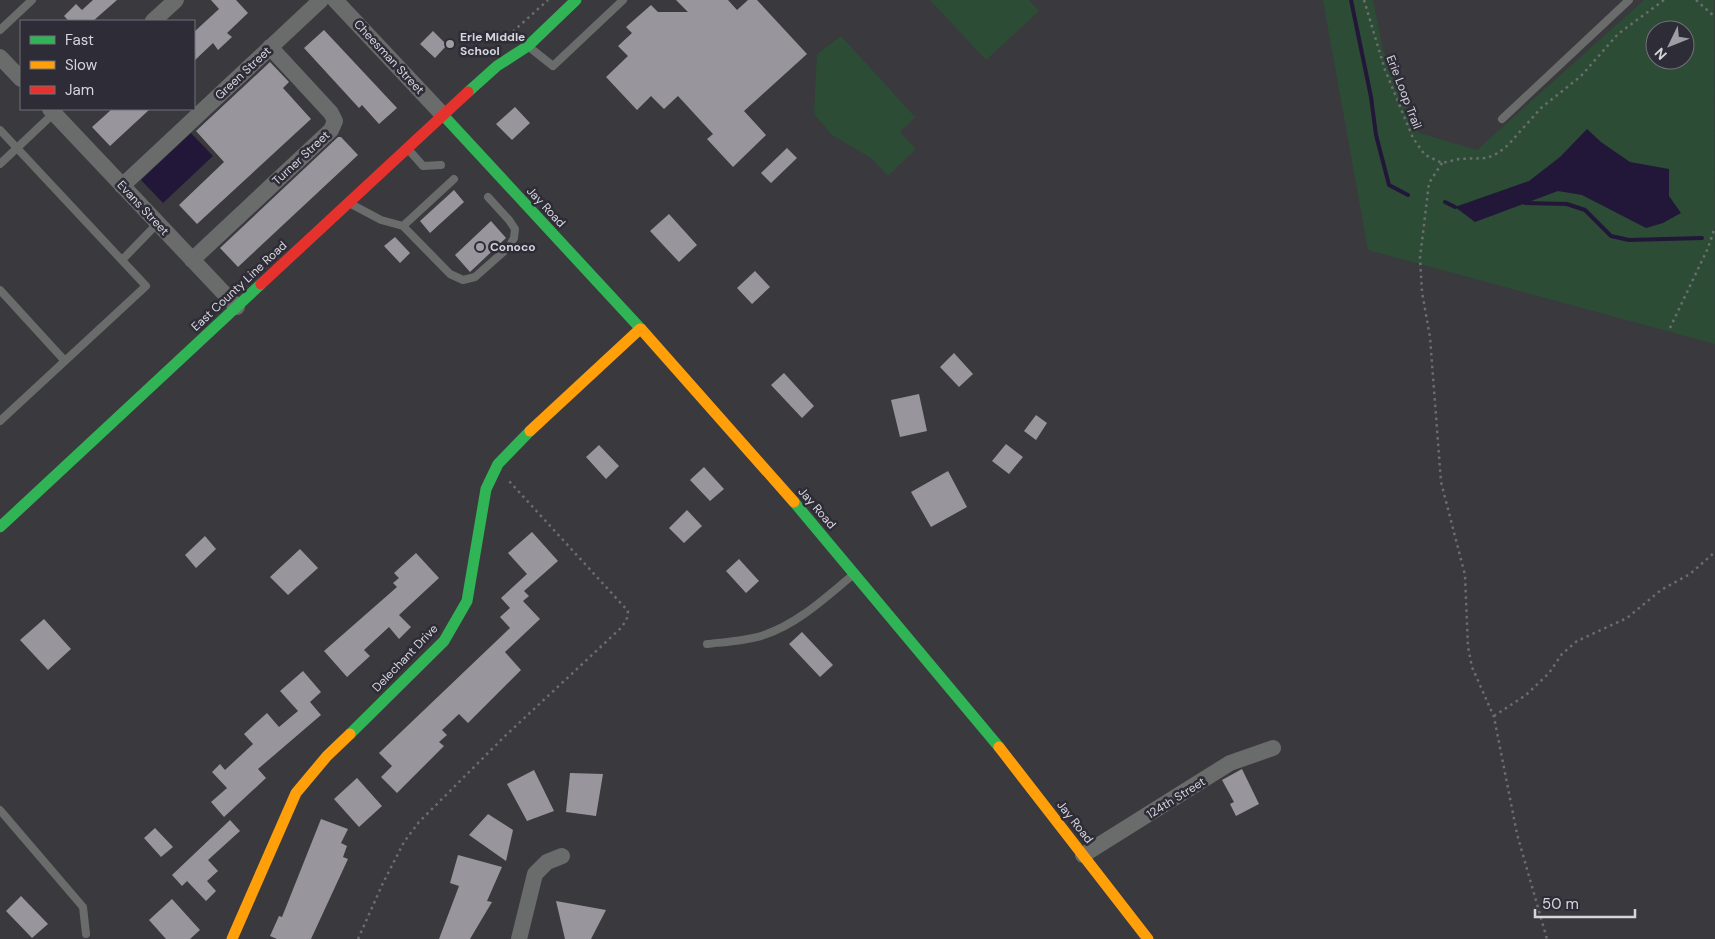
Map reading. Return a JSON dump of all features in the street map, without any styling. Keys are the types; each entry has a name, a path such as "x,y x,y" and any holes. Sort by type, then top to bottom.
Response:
{"street":[{"path":"154,20 176,0"},
{"name":"Green Street","path":"122,186 321,0"},
{"name":"Cheesman Street","path":"335,0 443,115"},
{"name":"East County Line Road","path":"0,527 443,115 497,66 528,46 576,0"},
{"name":"East County Line Road","path":"497,66 518,37"},
{"name":"Turner Street","path":"192,260 331,130 334,121 331,113 270,47"},
{"path":"0,57 20,78"},
{"name":"Evans Street","path":"54,110 157,224 237,307"},
{"name":"Jay Road","path":"443,115 640,329 855,573 919,648 1148,939"},
{"name":"Delechant Drive","path":"232,939 296,793 327,756 444,641 456,622 467,601 486,489 498,464 512,448 640,329"},
{"name":"124th Street","path":"1083,855 1230,763 1273,748"},
{"path":"519,939 535,874 547,862 562,856"}],"lane":[{"path":"0,30 32,0"},
{"path":"528,46 553,66 622,0"},
{"path":"1502,119 1629,0"},
{"path":"0,164 54,110"},
{"path":"0,130 146,286 0,420"},
{"path":"407,148 423,166 441,165"},
{"path":"403,226 454,179"},
{"path":"349,203 381,220 403,226 450,274 463,280 475,277 509,247 514,238 515,228 488,197"},
{"path":"122,260 157,224"},
{"path":"0,290 65,361"},
{"path":"707,644 763,635 789,624 823,600 855,573"},
{"path":"0,810 83,907 86,934"}],"path":[{"name":"Erie Loop Trail","path":"1364,0 1385,70 1409,131 1425,155 1442,163"},
{"path":"1547,939 1517,834 1494,716 1472,668 1468,646 1465,576 1441,482 1430,337 1422,292 1420,258 1429,184 1442,163 1459,159 1482,159 1498,153 1508,145 1540,108 1581,76 1618,34 1664,0"},
{"path":"1696,0 1715,17"},
{"path":"1670,328 1708,248 1715,227"},
{"path":"358,939 404,842 419,822 504,737 622,627 628,618 628,611 509,481"},
{"path":"1494,716 1526,695 1549,673 1562,654 1577,640 1627,618 1661,590 1690,574 1715,552"}],"green space":[{"path":"930,0 1029,0 1039,11 986,60"},
{"path":"1323,0 1373,0 1383,50 1419,133 1477,150 1644,0 1714,0 1715,344 1368,250"},
{"path":"841,36 915,117 900,132 916,149 888,176 871,158 832,135 814,114 817,54"}],"shaded area":[{"path":"1587,129 1601,142 1630,162 1669,169 1669,196 1681,213 1663,223 1646,228 1582,195 1558,191 1475,222 1455,207 1529,181 1560,157"},
{"path":"191,133 213,156 163,203 141,180"}],"building":[{"path":"93,0 117,0 94,20 68,20 64,16 76,4 82,10"},
{"path":"211,0 236,0 248,13 227,33 232,37 218,50 213,43 195,60 195,31 219,9"},
{"path":"676,0 728,0 737,10 748,0 757,0 807,54 744,111 766,135 733,167 707,139 713,134 678,96 664,109 651,96 637,110 606,77 628,56 618,46 632,33 626,27 651,5 658,12 688,12"},
{"path":"324,30 397,108 379,124 362,105 359,108 304,48"},
{"path":"433,31 447,45 435,58 420,44"},
{"path":"270,62 289,82 283,88 311,119 197,224 179,205 224,162 196,131"},
{"path":"515,107 530,123 512,140 496,124"},
{"path":"111,110 149,110 110,146 92,127"},
{"path":"338,137 341,137 358,155 238,267 220,248"},
{"path":"787,148 797,158 771,183 761,173"},
{"path":"454,190 464,202 430,233 420,221"},
{"path":"669,214 697,245 679,262 650,231"},
{"name":"Conoco","path":"491,221 506,238 470,272 455,255"},
{"path":"395,237 410,253 400,263 384,246"},
{"path":"755,271 770,287 752,304 737,288"},
{"path":"954,353 973,374 959,387 940,367"},
{"path":"784,373 814,406 802,418 771,385"},
{"path":"919,394 927,431 900,437 891,400"},
{"path":"1036,415 1047,423 1036,440 1024,431"},
{"path":"1006,444 1023,457 1009,474 992,461"},
{"path":"599,445 619,466 606,479 586,457"},
{"path":"704,467 724,489 710,501 690,480"},
{"path":"948,471 967,507 931,527 911,492"},
{"path":"687,510 702,526 684,543 669,528"},
{"path":"532,532 558,561 524,591 529,596 523,601 540,619 505,652 521,670 468,723 459,714 442,730 447,735 439,742 444,746 397,793 381,777 392,766 379,753 510,628 500,617 510,608 501,598 527,574 508,553"},
{"path":"205,536 216,549 196,568 185,555"},
{"path":"300,549 318,568 288,595 270,577"},
{"path":"416,553 439,578 399,615 411,627 399,639 389,627 364,650 370,656 347,677 324,651 397,587 393,583 399,578 394,573"},
{"path":"739,559 759,581 746,593 726,571"},
{"path":"44,619 71,649 48,670 20,640"},
{"path":"802,632 833,665 820,677 789,644"},
{"path":"303,671 321,692 310,702 321,715 258,769 266,778 224,817 211,802 227,788 212,772 220,764 225,770 253,744 244,734 267,713 279,727 298,711 280,691"},
{"path":"1242,769 1259,804 1236,816 1230,804 1234,802 1222,780"},
{"path":"534,770 554,811 527,821 507,784"},
{"path":"570,773 603,774 596,816 566,812"},
{"path":"357,778 382,806 359,827 334,799"},
{"path":"488,814 513,830 506,861 469,835"},
{"path":"321,819 348,829 341,843 347,846 343,857 348,859 311,939 277,939 270,936 279,916 282,917"},
{"path":"230,820 240,831 208,860 218,871 207,881 216,891 206,901 187,881 182,886 172,875"},
{"path":"155,828 173,847 161,857 144,838"},
{"path":"458,855 502,867 487,901 492,902 470,939 439,939 459,886 450,883"},
{"path":"21,896 48,924 32,938 6,911"},
{"path":"172,899 200,930 190,939 166,939 149,920"},
{"path":"556,901 606,910 591,939 565,939"}],"waterway":[{"path":"1351,0 1371,97 1376,135 1389,185 1408,195"},
{"path":"1445,202 1455,207"},
{"path":"1525,203 1567,204 1585,210 1611,236 1629,240 1702,238"}],"traffic: fast":[{"path":"468,92 497,66 528,46 576,0"},
{"path":"443,115 641,329"},
{"path":"0,527 261,284"},
{"path":"350,734 444,641 467,601 486,489 498,464 530,431"},
{"path":"794,502 999,747"}],"traffic: slow":[{"path":"530,431 640,329"},
{"path":"641,329 794,502"},
{"path":"232,939 296,793 327,756 350,734"},
{"path":"999,747 1148,939"}],"traffic: jam":[{"path":"261,284 468,92"}],"place":[{"name":"Erie Middle School","path":"450,44"},
{"name":"Conoco","path":"480,247"}]}
